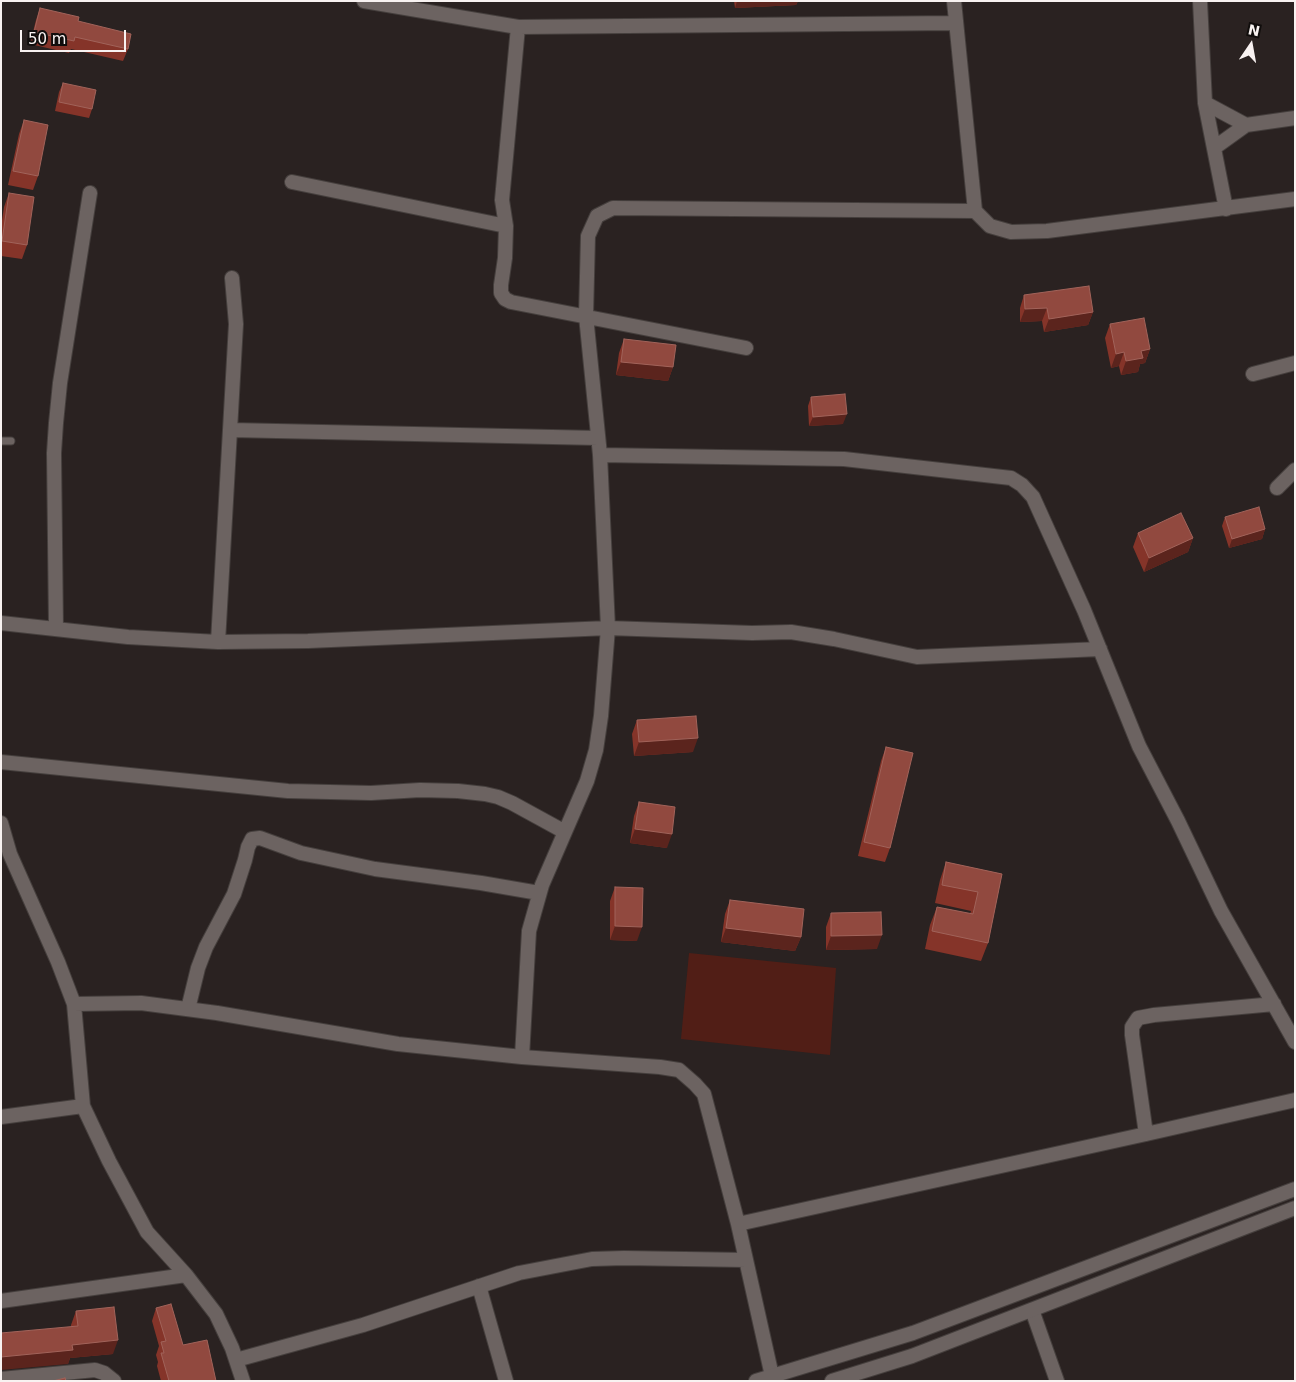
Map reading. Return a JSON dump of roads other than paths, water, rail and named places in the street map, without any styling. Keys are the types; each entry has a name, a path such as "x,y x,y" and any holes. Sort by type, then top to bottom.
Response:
{"street":[{"path":"364,1 518,27 955,23"},
{"path":"954,1 975,211 990,226 1011,232 1047,231 1295,199"},
{"path":"1200,1 1205,103 1226,209"},
{"path":"518,27 502,200 506,226 501,293 505,299 511,302 746,348"},
{"path":"1205,103 1246,125"},
{"path":"1214,148 1246,125 1295,118"},
{"path":"292,182 506,226"},
{"path":"56,629 54,453 56,423 60,383 90,193"},
{"path":"522,1057 529,931 540,893 586,781 596,750 601,716 608,628 600,454 586,316 588,236 597,216 613,208 975,211"},
{"path":"218,642 236,324 232,278"},
{"path":"1252,374 1295,363"},
{"path":"231,430 598,438"},
{"path":"600,454 844,459 1011,478 1022,485 1033,497 1100,649 1139,746 1178,821 1221,911 1295,1042"},
{"path":"1277,488 1295,470"},
{"path":"1,623 128,637 218,642 308,641 608,628 752,633 791,632 834,639 917,657 1100,649"},
{"path":"1,762 288,792 371,793 420,790 476,793 498,797 512,803 565,832"},
{"path":"1,823 10,854 58,962 74,1004 83,1106 109,1161 147,1232 186,1275 216,1314 243,1381"},
{"path":"188,1009 198,968 206,947 234,894 252,839 260,838 301,853 375,869 540,893"},
{"path":"74,1004 141,1003 398,1044 522,1057 679,1070 704,1094 738,1224 772,1376"},
{"path":"1146,1134 1132,1035 1132,1027 1138,1018 1274,1004"},
{"path":"738,1224 1295,1100"},
{"path":"1,1116 83,1106"},
{"path":"756,1381 908,1335 1295,1189"},
{"path":"832,1381 906,1358 1295,1208"},
{"path":"1219,1218 1226,1234"},
{"path":"236,1360 363,1325 519,1273 592,1259 746,1260"},
{"path":"1,1301 186,1275"},
{"path":"479,1286 506,1381"},
{"path":"1032,1310 1057,1381"},
{"path":"1,1378 95,1370 104,1373 114,1381"}],"lane":[{"path":"1,441 11,441"}]}
